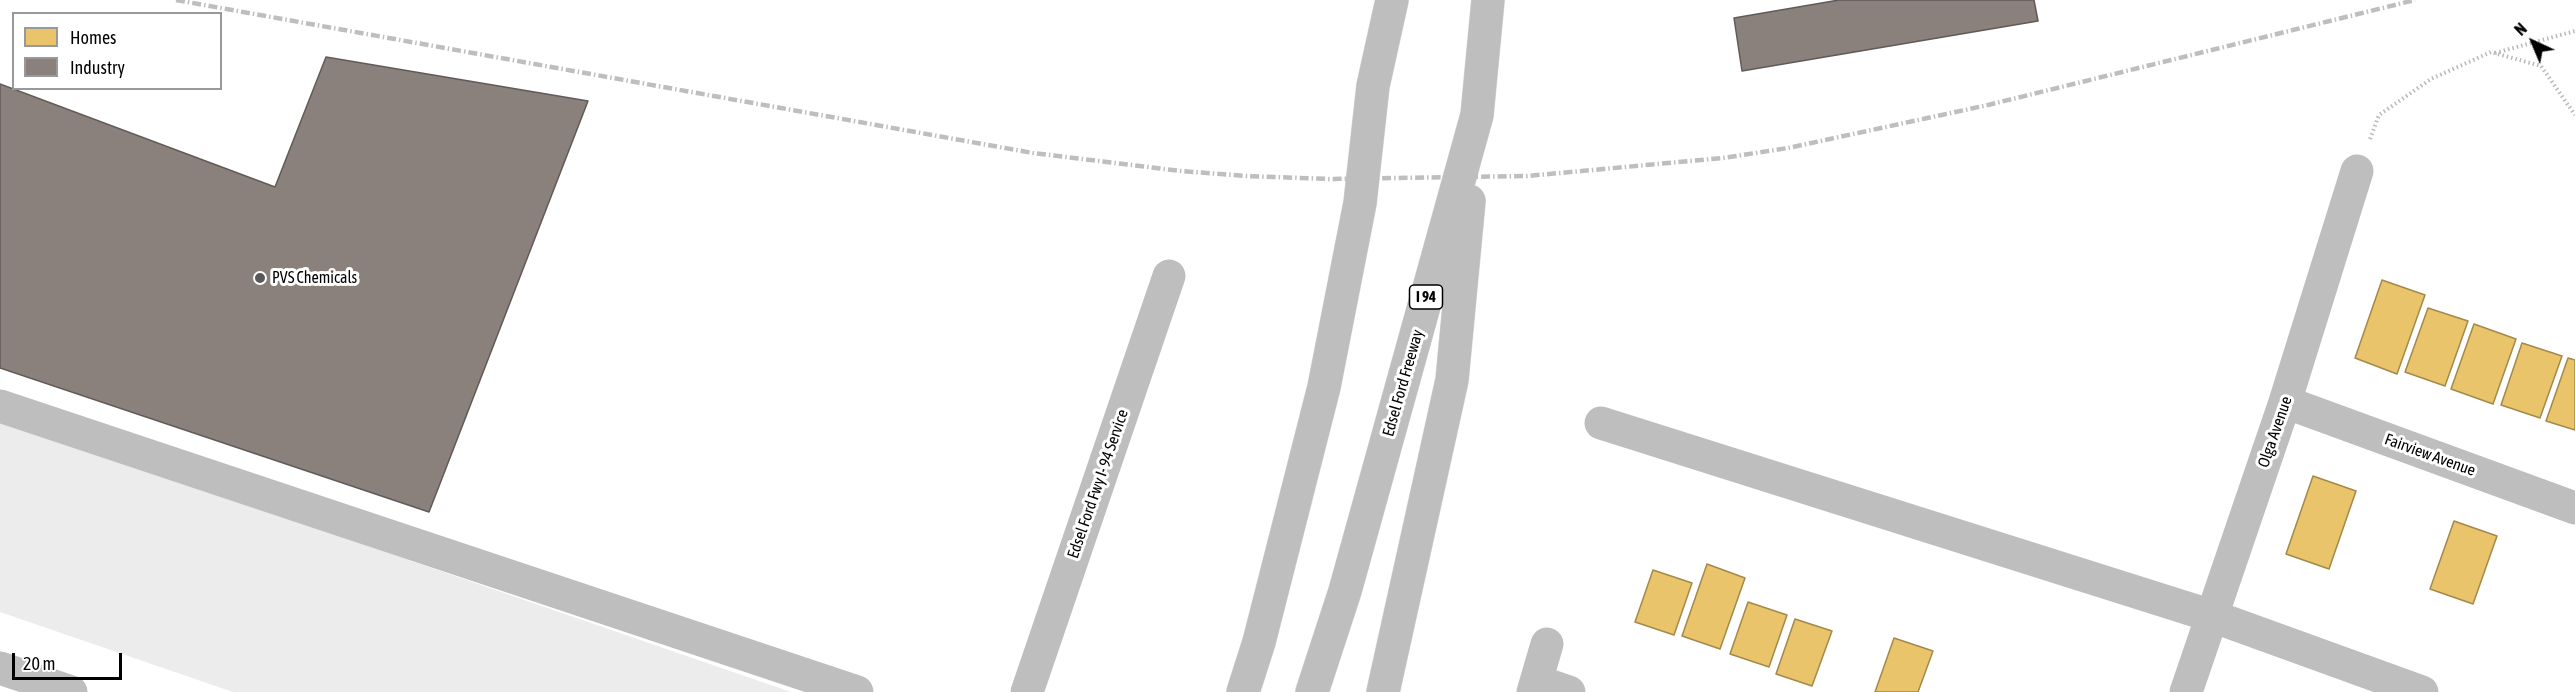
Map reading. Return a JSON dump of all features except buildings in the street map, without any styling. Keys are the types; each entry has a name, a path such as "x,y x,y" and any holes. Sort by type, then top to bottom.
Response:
{"main road":[{"path":"1243,692 1259,642 1324,387 1360,203 1373,86 1374,0"},
{"path":"1373,86 1392,0"},
{"name":"Edsel Ford Freeway","path":"1312,692 1345,591 1477,115 1488,0"},
{"path":"1383,692 1452,380 1477,115"},
{"name":"Olga Avenue","path":"2186,692 2285,402 2357,171"},
{"name":"Edsel Ford Fwy I- 94 Service","path":"1027,692 1169,276"},
{"name":"Fairview Avenue","path":"2285,402 2575,508"},
{"path":"0,406 857,692"},
{"path":"1601,423 2212,616 2422,692"},
{"path":"1547,644 1535,686 1569,692"},
{"path":"0,668 71,692"}],"path":[{"path":"2357,171 2379,115 2431,79 2494,53 2575,31"},
{"path":"2494,53 2541,66 2575,115"}],"shaded area":[{"path":"0,419 791,692 233,692 0,612"}],"railway":[{"path":"176,0 1033,153 1181,171 1329,179 1527,176 1723,158 1788,148 1988,105 2415,0"}],"place":[{"name":"PVS Chemicals","path":"260,278"}]}
